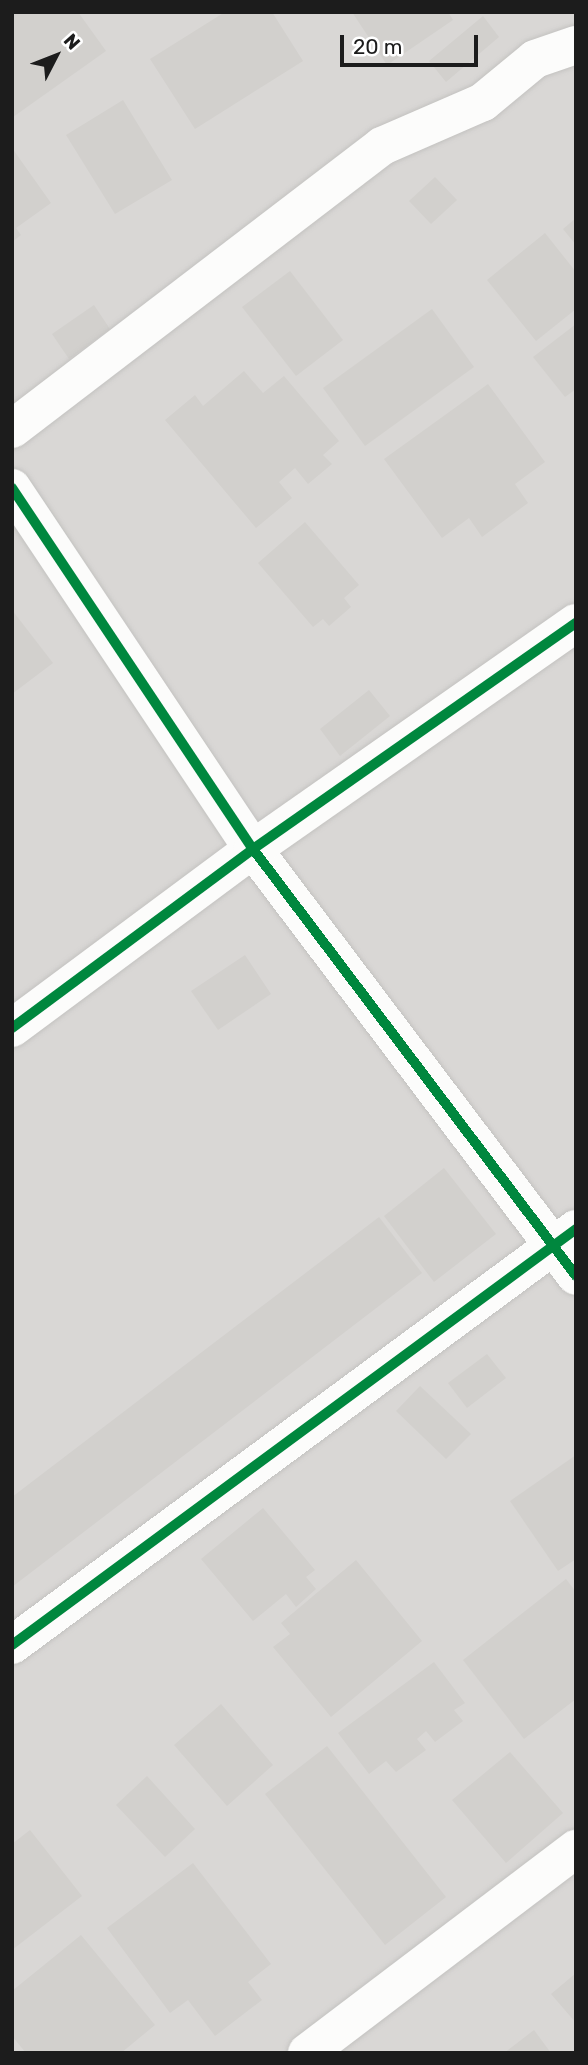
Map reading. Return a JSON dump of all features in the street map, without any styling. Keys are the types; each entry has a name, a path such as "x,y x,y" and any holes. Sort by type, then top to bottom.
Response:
{"street":[{"path":"12,429 383,146 482,102 535,59 576,45"},
{"path":"12,488 253,849 565,1238 576,1276"},
{"path":"12,1028 253,849 576,623"},
{"path":"12,1645 565,1238"},
{"path":"307,2053 576,1849"}],"shaded area":[{"path":"12,12 576,12 576,2053 12,2053"}],"building":[{"path":"12,12 78,12 106,51 13,117"},
{"path":"225,12 272,12 303,61 195,129 150,59"},
{"path":"352,12 448,12 453,20 387,65"},
{"path":"483,16 499,37 446,82 429,61"},
{"path":"123,100 172,180 115,214 66,135"},
{"path":"12,148 51,203 16,228 21,235 12,242"},
{"path":"435,177 457,200 431,224 409,201"},
{"path":"576,218 576,245 563,229"},
{"path":"545,233 576,272 576,309 536,341 487,280"},
{"path":"290,271 343,340 296,376 242,307"},
{"path":"94,305 110,329 69,359 52,334"},
{"path":"432,309 474,367 365,446 323,388"},
{"path":"576,324 576,389 565,397 533,357"},
{"path":"244,371 263,393 284,376 339,441 323,455 332,464 308,484 295,468 279,482 292,498 256,528 165,420 195,395 203,406"},
{"path":"488,384 545,462 515,484 528,503 482,537 469,518 442,538 384,459"},
{"path":"305,522 359,585 344,598 351,607 329,626 323,619 313,627 258,563"},
{"path":"12,610 53,663 12,694"},
{"path":"369,690 390,716 340,756 320,729"},
{"path":"245,955 271,994 218,1030 191,991"},
{"path":"444,1168 496,1234 434,1282 384,1216"},
{"path":"379,1217 422,1273 12,1587 12,1497"},
{"path":"487,1354 506,1378 467,1408 448,1383"},
{"path":"420,1386 471,1434 446,1459 396,1411"},
{"path":"576,1455 576,1559 558,1571 510,1501"},
{"path":"263,1508 315,1570 306,1577 316,1589 296,1607 286,1594 253,1621 201,1559"},
{"path":"356,1560 422,1641 331,1717 273,1647 290,1634 281,1623"},
{"path":"566,1579 576,1592 576,1699 524,1739 463,1660"},
{"path":"434,1662 465,1703 454,1710 463,1721 435,1742 426,1731 417,1739 426,1750 396,1772 386,1761 369,1774 338,1733"},
{"path":"221,1704 273,1765 227,1806 174,1745"},
{"path":"327,1746 446,1897 385,1945 265,1794"},
{"path":"510,1752 563,1813 506,1863 452,1800"},
{"path":"147,1776 195,1829 165,1857 116,1805"},
{"path":"30,1830 82,1896 12,1950 12,1844"},
{"path":"193,1863 271,1964 248,1982 262,2000 215,2036 188,2000 170,2013 107,1928"},
{"path":"81,1935 155,2025 121,2053 26,2053 12,2036 12,1991"},
{"path":"576,1973 576,2023 551,1994"},
{"path":"534,2030 551,2053 504,2053"}],"cycle path":[{"path":"12,488 253,849 576,1276"},
{"path":"12,1028 253,849 576,623"},
{"path":"12,1645 576,1229"}]}
